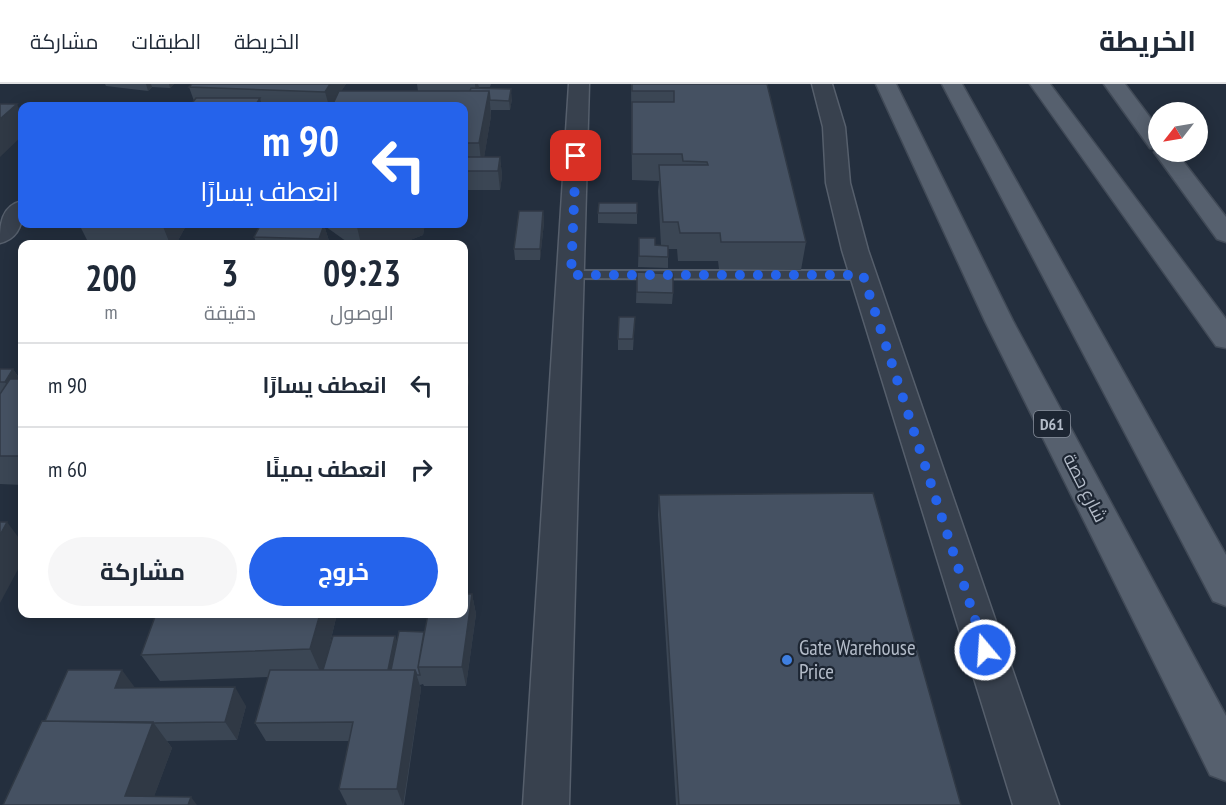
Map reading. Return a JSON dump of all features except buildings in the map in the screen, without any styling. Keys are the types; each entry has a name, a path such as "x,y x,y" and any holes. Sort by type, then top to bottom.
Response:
{"main road":[{"name":"شارع حصة","path":"886,84 999,321 1226,760"},
{"path":"952,84 1226,590"},
{"path":"1040,84 1226,339"},
{"path":"1114,84 1148,130"},
{"path":"1172,162 1226,234"}],"street":[{"path":"546,805 579,84"},
{"path":"822,84 834,127 838,183 863,275 1036,805"}],"lane":[{"path":"571,275 863,275"}],"place":[{"name":"Gate Warehouse Price","path":"787,660"}],"route":[{"path":"576,156 571,275 863,275 985,650"}]}
